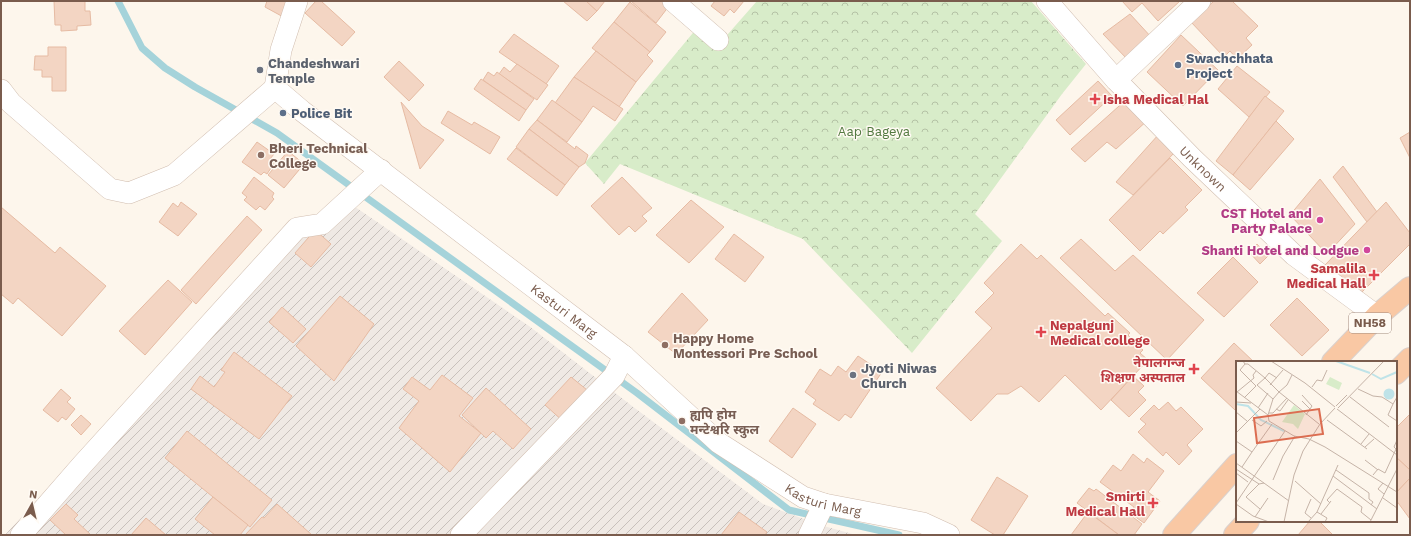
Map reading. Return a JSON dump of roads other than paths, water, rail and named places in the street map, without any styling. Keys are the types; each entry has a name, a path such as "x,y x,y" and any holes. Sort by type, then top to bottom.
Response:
{"highway":[{"name":"NH58","path":"1334,361 1377,316 1410,288"},
{"path":"1397,372 1410,359"},
{"path":"1174,535 1236,466"},
{"path":"1235,535 1247,522"}],"street":[{"path":"1,90 11,102 110,189 129,193 174,175 275,88 281,50 296,1"},
{"path":"673,1 718,40"},
{"name":"Unknown","path":"1047,1 1116,80 1192,158 1294,256 1377,316"},
{"path":"1116,80 1200,1"},
{"name":"Kasturi Marg","path":"275,88 302,111 624,356 719,443 803,497 824,504 923,523 949,535"},
{"path":"21,535 82,465 297,228 322,224 381,170"},
{"path":"461,535 614,376 624,356"},
{"path":"808,535 824,504"}],"waterway":[{"path":"118,1 142,48 165,68 195,87 277,133 637,393 789,510 899,535"}],"place":[{"name":"Swachchhata Project","path":"1178,65"},
{"name":"Chandeshwari Temple","path":"260,70"},
{"name":"Isha Medical Hal","path":"1095,99"},
{"name":"Police Bit","path":"283,113"},
{"name":"Bheri Technical College","path":"261,155"},
{"name":"CST Hotel and Party Palace","path":"1320,220"},
{"name":"Shanti Hotel and Lodgue","path":"1367,250"},
{"name":"Samalila Medical Hall","path":"1374,275"},
{"name":"Nepalgunj Medical college","path":"1041,332"},
{"name":"Happy Home Montessori Pre School","path":"665,345"},
{"name":"नेपालगन्ज शिक्षण अस्पताल","path":"1194,369"},
{"name":"Jyoti Niwas Church","path":"853,375"},
{"name":"ह्यपि हाेम मन्टेश्वरि स्कुल","path":"682,421"},
{"name":"Smirti Medical Hall","path":"1153,503"}],"park label":[{"name":"Aap Bageya","path":"874,131"}]}
